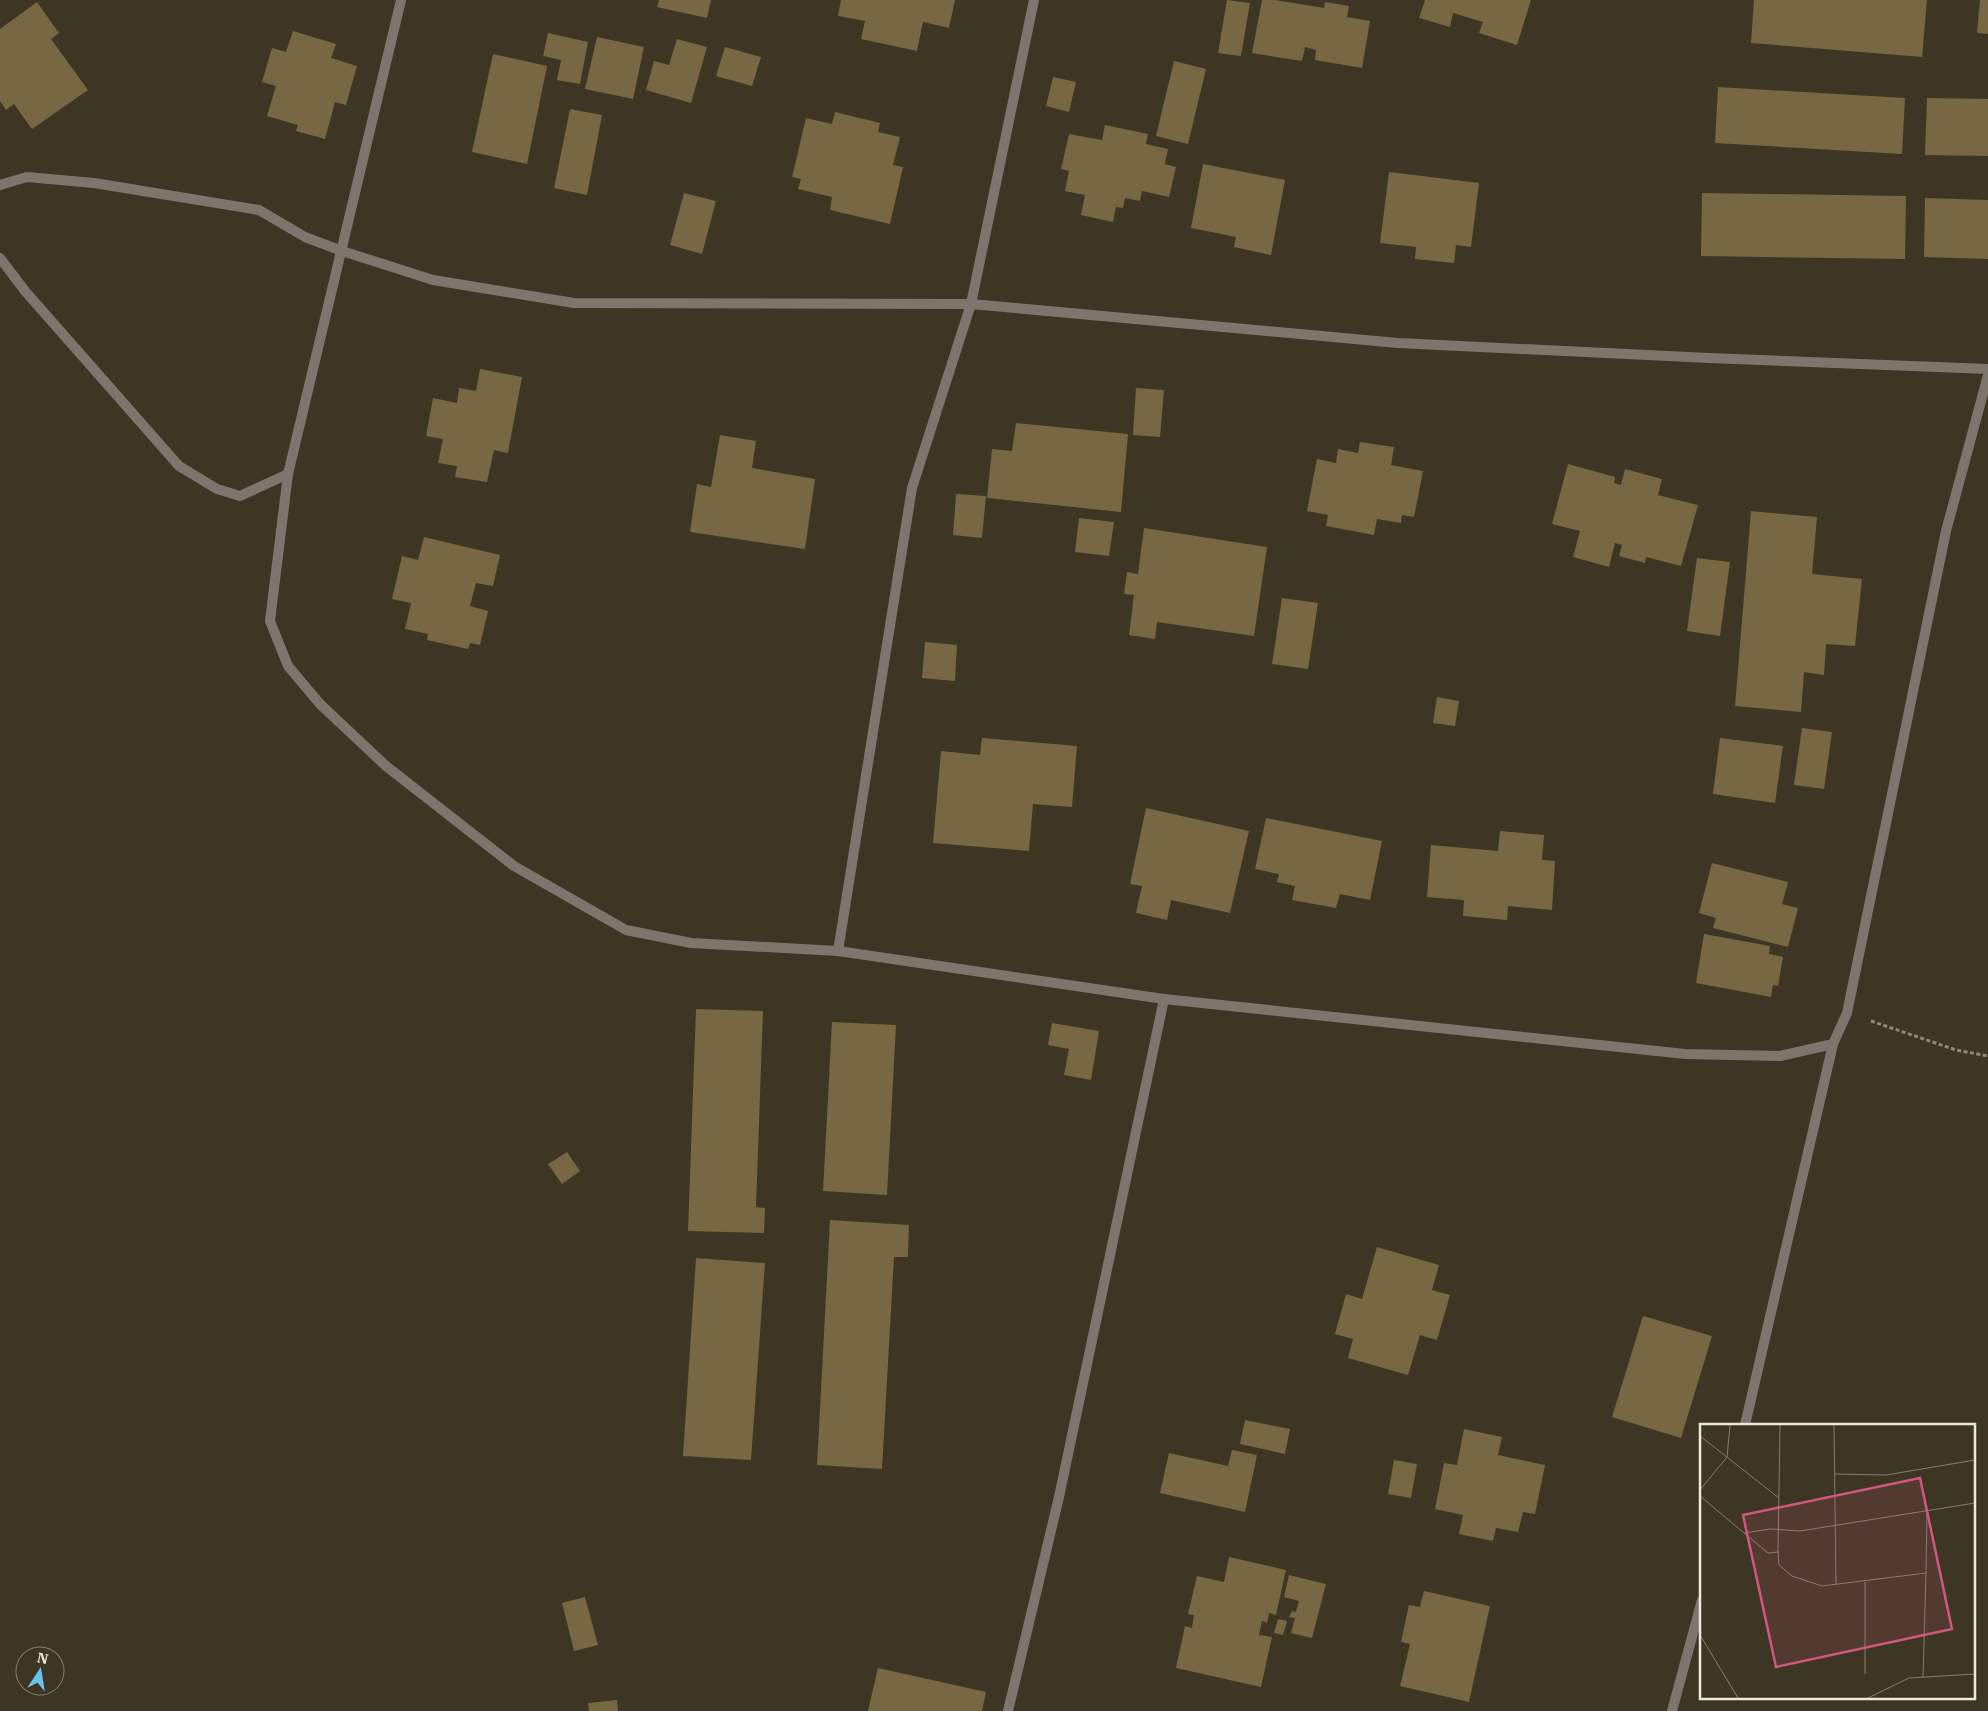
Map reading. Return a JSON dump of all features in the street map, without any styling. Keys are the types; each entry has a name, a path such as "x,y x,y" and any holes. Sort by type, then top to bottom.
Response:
{"street":[{"path":"402,0 288,474 270,621 288,666 320,704 386,766 514,866 626,930 691,943 838,951 1164,998 1685,1054 1780,1056 1833,1044"},
{"path":"838,951 912,488 971,304 1034,0"},
{"path":"0,185 27,177 94,183 259,210 305,237 433,280 574,303 971,304 1398,343 1988,369"},
{"path":"0,258 25,291 179,466 217,489 240,496 288,474"},
{"path":"1745,1424 1833,1044 1847,1013 1946,531 1988,375"},
{"path":"1008,1711 1058,1497 1164,998"},
{"path":"1672,1711 1700,1607"}],"path":[{"path":"1847,1013 1956,1050 1988,1056"}],"building":[{"path":"659,0 711,0 707,18 657,7"},
{"path":"841,0 955,0 949,28 923,22 917,51 861,39 865,21 838,16"},
{"path":"1227,0 1250,3 1241,56 1218,53"},
{"path":"1262,0 1275,0 1324,8 1325,2 1349,6 1347,17 1370,21 1362,68 1315,60 1316,50 1305,47 1302,61 1252,53"},
{"path":"1425,0 1531,0 1517,45 1479,33 1483,22 1453,13 1450,27 1419,18"},
{"path":"1754,0 1927,0 1922,57 1751,43"},
{"path":"1980,0 1988,0 1988,34 1977,33"},
{"path":"37,2 59,33 51,39 88,90 32,129 14,104 6,110 0,101 0,29"},
{"path":"293,31 336,44 331,58 357,66 346,105 335,102 325,139 296,131 298,125 267,116 276,86 262,82 272,48 286,52"},
{"path":"548,33 588,42 580,84 557,80 561,60 543,56"},
{"path":"597,37 644,47 633,99 585,89"},
{"path":"677,39 707,47 691,103 646,90 654,61 669,65"},
{"path":"725,47 761,57 752,86 716,76"},
{"path":"493,54 547,66 527,164 472,152"},
{"path":"1174,61 1206,69 1188,144 1156,136"},
{"path":"1053,77 1076,82 1069,112 1046,106"},
{"path":"1718,87 1905,98 1902,154 1715,143"},
{"path":"1927,98 1988,99 1988,156 1925,155"},
{"path":"570,109 602,115 587,195 554,188"},
{"path":"835,112 880,123 878,132 900,137 893,165 903,167 890,224 830,210 832,197 798,189 801,179 792,177 806,118 832,124"},
{"path":"1105,125 1148,134 1146,144 1168,149 1165,164 1176,167 1169,197 1142,191 1140,201 1125,198 1123,208 1116,207 1113,222 1081,215 1085,195 1065,191 1069,171 1061,169 1069,134 1102,140"},
{"path":"1203,164 1285,180 1271,255 1234,247 1236,237 1191,228"},
{"path":"1389,172 1479,183 1471,247 1456,245 1454,263 1415,259 1416,247 1380,243"},
{"path":"684,193 716,201 702,254 670,245"},
{"path":"1702,193 1906,196 1905,259 1701,256"},
{"path":"1925,198 1988,200 1988,259 1924,257"},
{"path":"480,369 522,377 508,453 494,450 487,482 455,477 457,466 438,463 443,439 426,436 433,398 457,403 459,388 476,391"},
{"path":"1136,388 1164,390 1160,437 1133,435"},
{"path":"1016,423 1128,434 1121,512 987,498 992,449 1012,451"},
{"path":"720,435 756,441 752,468 815,479 805,549 690,532 697,484 711,487"},
{"path":"1360,442 1394,447 1391,465 1423,471 1414,517 1402,515 1401,523 1377,519 1374,535 1326,526 1328,515 1307,511 1317,459 1336,463 1338,449 1358,453"},
{"path":"1568,464 1615,477 1614,483 1621,485 1625,469 1662,479 1658,495 1698,505 1681,566 1646,557 1645,563 1619,556 1622,545 1615,543 1609,567 1573,557 1580,531 1552,524"},
{"path":"956,494 986,496 982,538 953,535"},
{"path":"1751,511 1817,517 1812,574 1862,579 1855,646 1826,644 1824,675 1804,672 1801,712 1735,706"},
{"path":"1079,518 1114,522 1109,556 1075,552"},
{"path":"1144,528 1267,547 1254,636 1157,622 1155,639 1129,635 1134,595 1124,594 1127,572 1138,574"},
{"path":"424,537 500,555 493,586 476,583 470,606 488,611 480,645 470,643 468,649 427,640 428,634 405,629 411,603 392,599 402,556 418,560"},
{"path":"1697,558 1730,562 1720,636 1687,631"},
{"path":"1282,598 1318,603 1308,669 1272,664"},
{"path":"925,642 957,645 955,681 922,678"},
{"path":"1437,697 1459,701 1455,726 1433,723"},
{"path":"1802,728 1832,732 1824,789 1794,785"},
{"path":"982,738 1077,746 1072,807 1033,804 1029,851 933,843 941,751 980,755"},
{"path":"1720,738 1783,746 1775,803 1713,794"},
{"path":"1146,808 1249,831 1230,913 1171,900 1167,920 1136,913 1142,886 1130,884"},
{"path":"1266,818 1382,841 1370,900 1340,894 1336,908 1292,900 1295,886 1277,882 1279,874 1255,869"},
{"path":"1500,831 1544,835 1542,860 1555,861 1552,910 1508,906 1507,920 1463,916 1464,900 1427,897 1431,845 1498,851"},
{"path":"1712,863 1788,882 1782,904 1798,908 1788,947 1713,928 1716,918 1699,913"},
{"path":"1704,934 1770,946 1769,954 1783,957 1778,986 1773,985 1771,997 1696,983"},
{"path":"696,1009 763,1011 756,1207 765,1208 764,1233 688,1231"},
{"path":"832,1022 896,1025 887,1195 823,1191"},
{"path":"1052,1023 1099,1031 1091,1080 1064,1075 1069,1049 1048,1045"},
{"path":"567,1152 580,1171 562,1184 548,1164"},
{"path":"830,1220 909,1225 908,1257 894,1257 882,1469 817,1465"},
{"path":"1377,1247 1439,1265 1432,1290 1450,1295 1437,1340 1420,1335 1408,1375 1348,1358 1353,1339 1335,1334 1346,1294 1362,1299"},
{"path":"696,1258 765,1263 751,1460 683,1456"},
{"path":"1643,1316 1712,1336 1681,1438 1612,1417"},
{"path":"1245,1420 1290,1429 1285,1454 1240,1444"},
{"path":"1464,1429 1502,1437 1498,1455 1545,1465 1535,1514 1523,1512 1518,1532 1496,1528 1493,1541 1459,1534 1463,1515 1435,1509 1444,1463 1457,1465"},
{"path":"1232,1450 1257,1455 1245,1512 1160,1493 1169,1453 1228,1466"},
{"path":"1394,1460 1417,1464 1411,1498 1388,1494"},
{"path":"1229,1557 1286,1570 1276,1615 1269,1613 1267,1623 1262,1621 1259,1635 1272,1637 1261,1687 1176,1668 1185,1626 1192,1628 1194,1615 1188,1614 1197,1576 1224,1582"},
{"path":"1289,1575 1326,1584 1312,1638 1291,1633 1295,1618 1289,1617 1292,1611 1296,1612 1299,1601 1284,1597"},
{"path":"1424,1591 1490,1606 1469,1702 1400,1686 1410,1644 1401,1642 1409,1605 1420,1607"},
{"path":"585,1597 598,1645 574,1651 562,1603"},
{"path":"1278,1619 1287,1621 1283,1635 1274,1633"},
{"path":"878,1668 986,1692 982,1711 868,1711"},
{"path":"617,1700 618,1711 589,1711 588,1703"}]}
